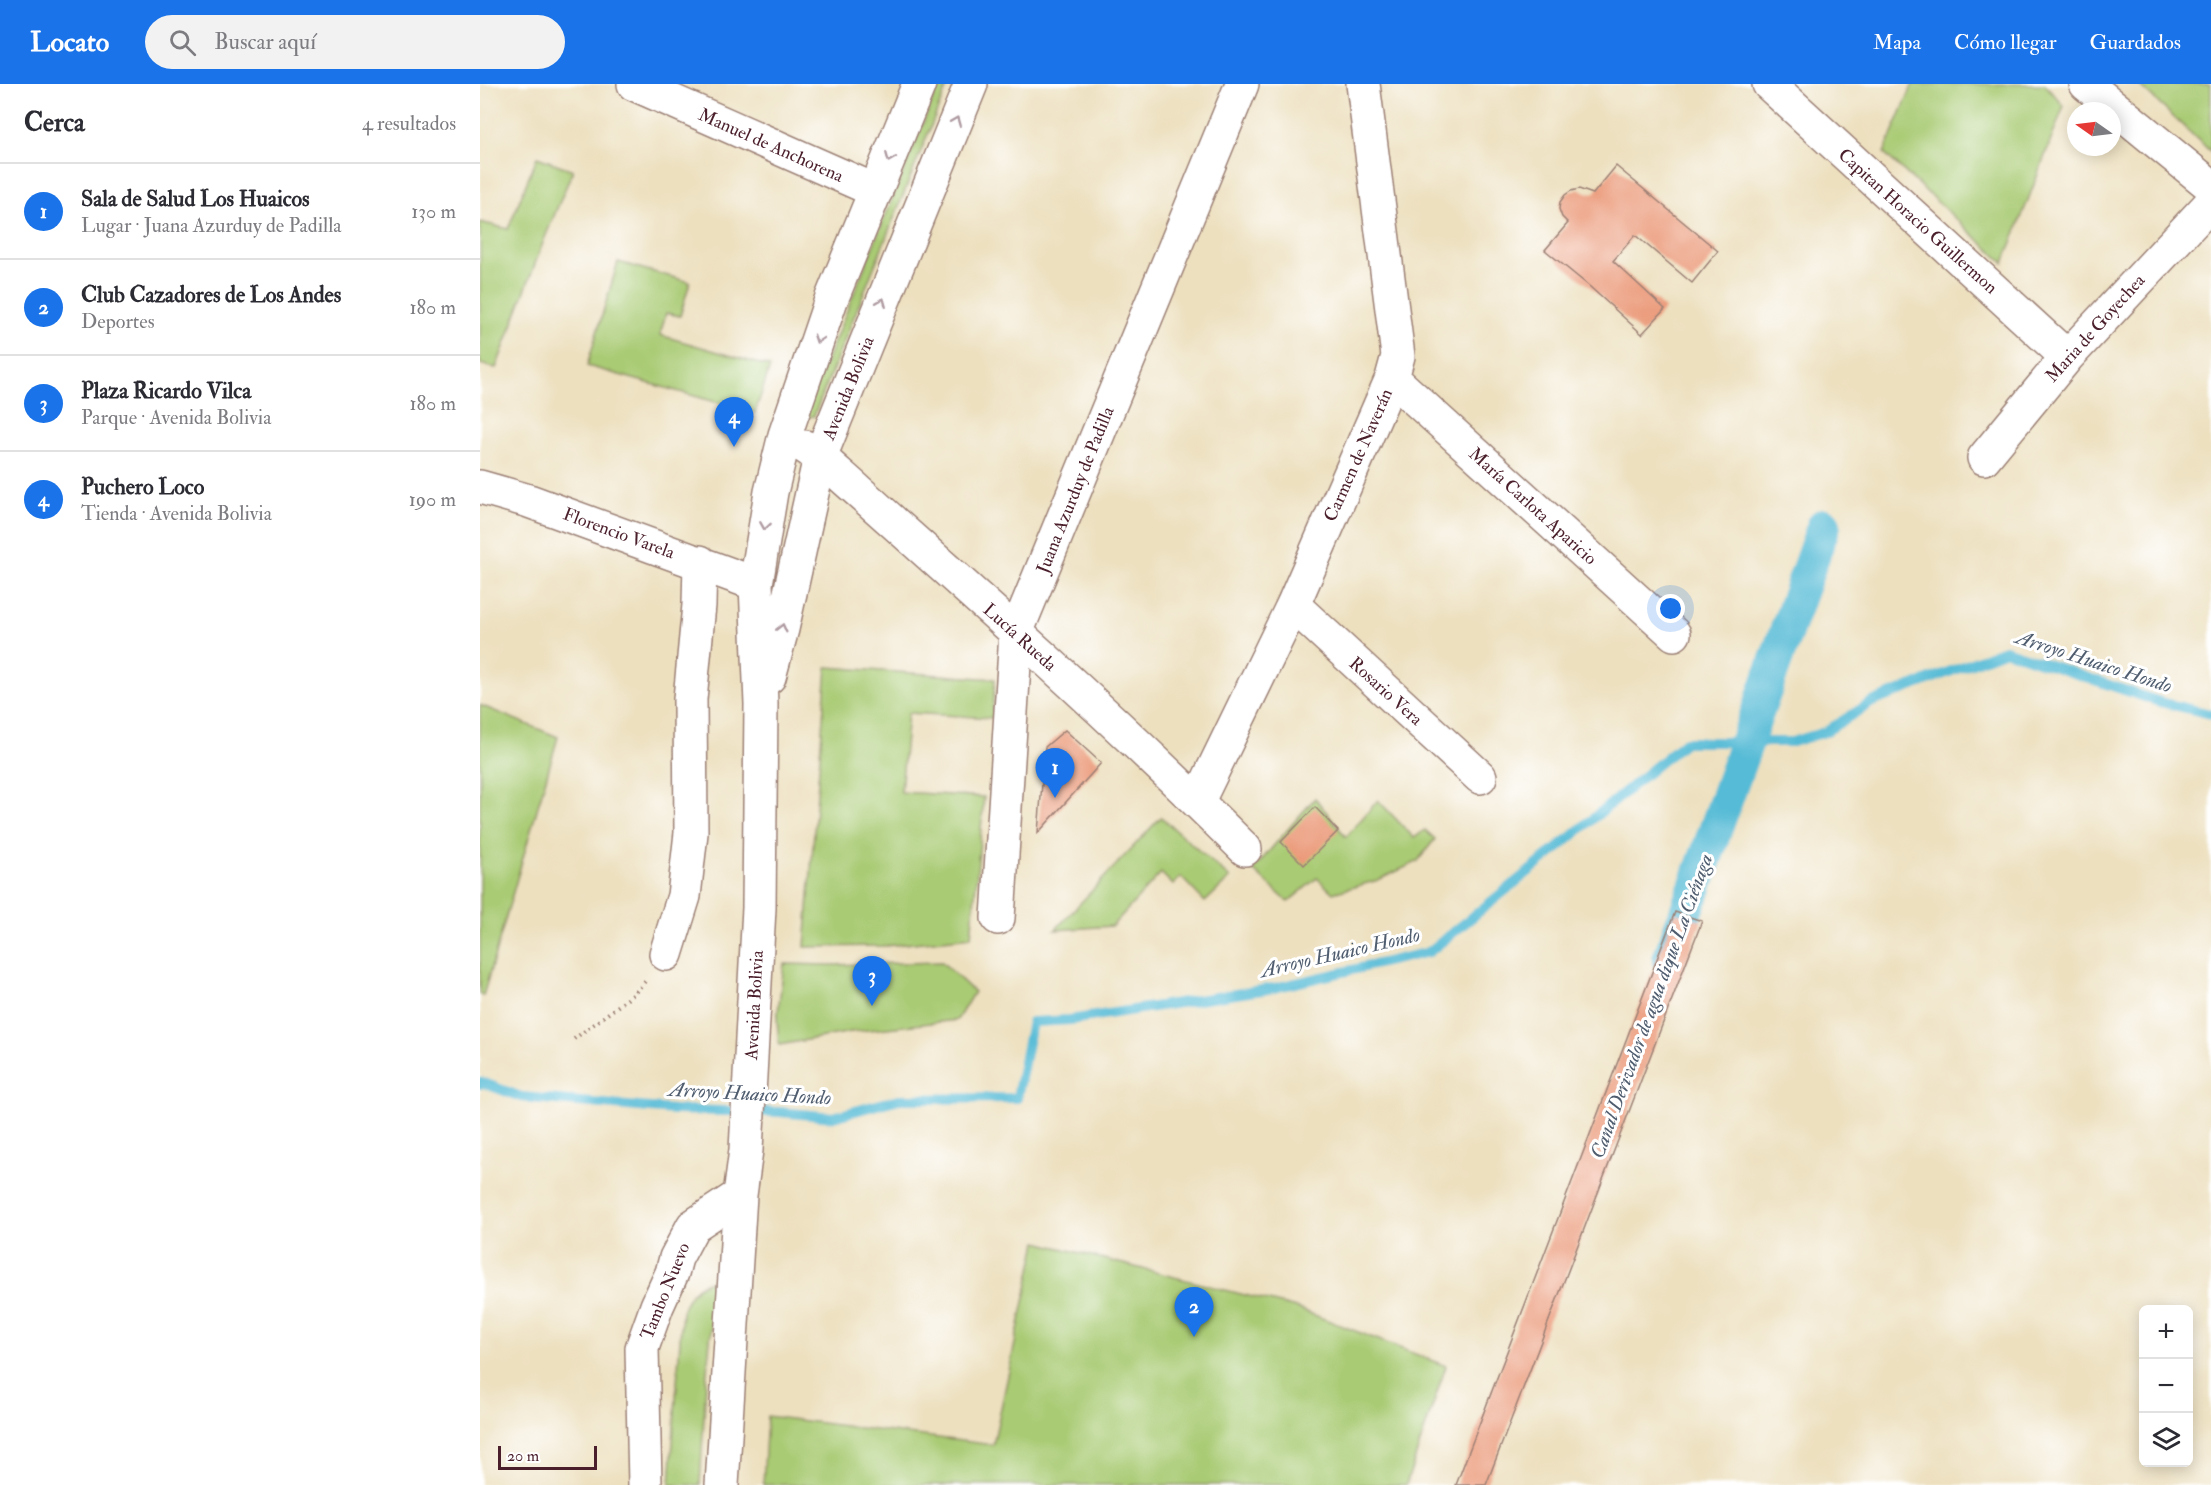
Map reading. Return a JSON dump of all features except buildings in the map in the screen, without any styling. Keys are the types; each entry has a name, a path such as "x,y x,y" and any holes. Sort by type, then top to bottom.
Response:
{"street":[{"name":"Manuel de Anchorena","path":"634,84 876,191"},
{"name":"Avenida Bolivia","path":"722,1485 740,1196 746,1150 753,1046 759,908 761,705 756,584 771,492 786,435 831,300 920,84"},
{"name":"Avenida Bolivia","path":"761,705 782,629 820,457 971,84"},
{"name":"Juana Azurduy de Padilla","path":"998,918 1016,633 1242,84"},
{"name":"Carmen de Naverán","path":"1198,801 1293,605 1392,378 1398,356 1363,84"},
{"name":"Capitan Horacio Guillermon","path":"1769,84 2067,357"},
{"path":"2086,84 2211,186"},
{"name":"Maria de Goyechea","path":"1984,458 2067,357 2211,203"},
{"name":"María Carlota Aparicio","path":"1392,378 1674,634"},
{"name":"Lucía Rueda","path":"786,435 820,457 1016,633 1198,801 1245,849"},
{"name":"Florencio Varela","path":"480,487 529,501 756,584"},
{"path":"666,954 684,896 691,833 690,699 699,605 700,562"},
{"name":"Rosario Vera","path":"1293,605 1480,777"},
{"name":"Tambo Nuevo","path":"645,1485 642,1348 676,1258 693,1226 740,1196"}],"path":[{"path":"574,1040 634,994 658,967 666,954"}],"green space":[{"path":"939,84 948,84 814,416 808,417 806,411"},
{"path":"1913,84 2045,84 2064,106 2004,263 1884,153"},
{"path":"2138,84 2211,84 2211,152"},
{"path":"537,157 573,170 496,368 480,364 480,222 508,229"},
{"path":"618,262 690,282 680,316 666,313 660,335 770,367 755,413 587,366"},
{"path":"827,667 995,679 992,718 908,713 901,792 984,797 971,937 885,946 805,947"},
{"path":"480,705 558,737 483,996 480,994"},
{"path":"1315,798 1346,837 1378,800 1414,838 1425,830 1435,839 1417,862 1378,880 1333,893 1317,878 1288,902 1253,870"},
{"path":"1161,817 1230,878 1205,902 1181,877 1173,885 1161,873 1112,926 1055,930"},
{"path":"942,962 974,992 957,1020 851,1032 779,1045 777,1020 784,964"},
{"path":"1037,1242 1296,1308 1446,1366 1406,1485 763,1485 767,1416 993,1445"},
{"path":"710,1281 715,1290 706,1381 700,1485 670,1485 682,1311 692,1292"}],"waterway":[{"name":"Arroyo Huaico Hondo","path":"1669,960 1824,525"},
{"name":"Arroyo Huaico Hondo","path":"480,1084 481,1082 521,1097 674,1110 780,1112 833,1117 899,1099 1017,1098 1032,1022 1070,1020 1274,988 1429,952 1685,742 1792,742 1825,732 1872,702 2005,650 2160,702 2211,714"}],"place":[{"name":"Puchero Loco","path":"734,447"},
{"name":"Sala de Salud Los Huaicos","path":"1055,798"},
{"name":"Plaza Ricardo Vilca","path":"872,1006"},
{"name":"Club Cazadores de Los Andes","path":"1194,1337"}],"water label":[{"name":"Canal Derivador de agua dique La Ciénaga","path":"1651,1006"}]}
